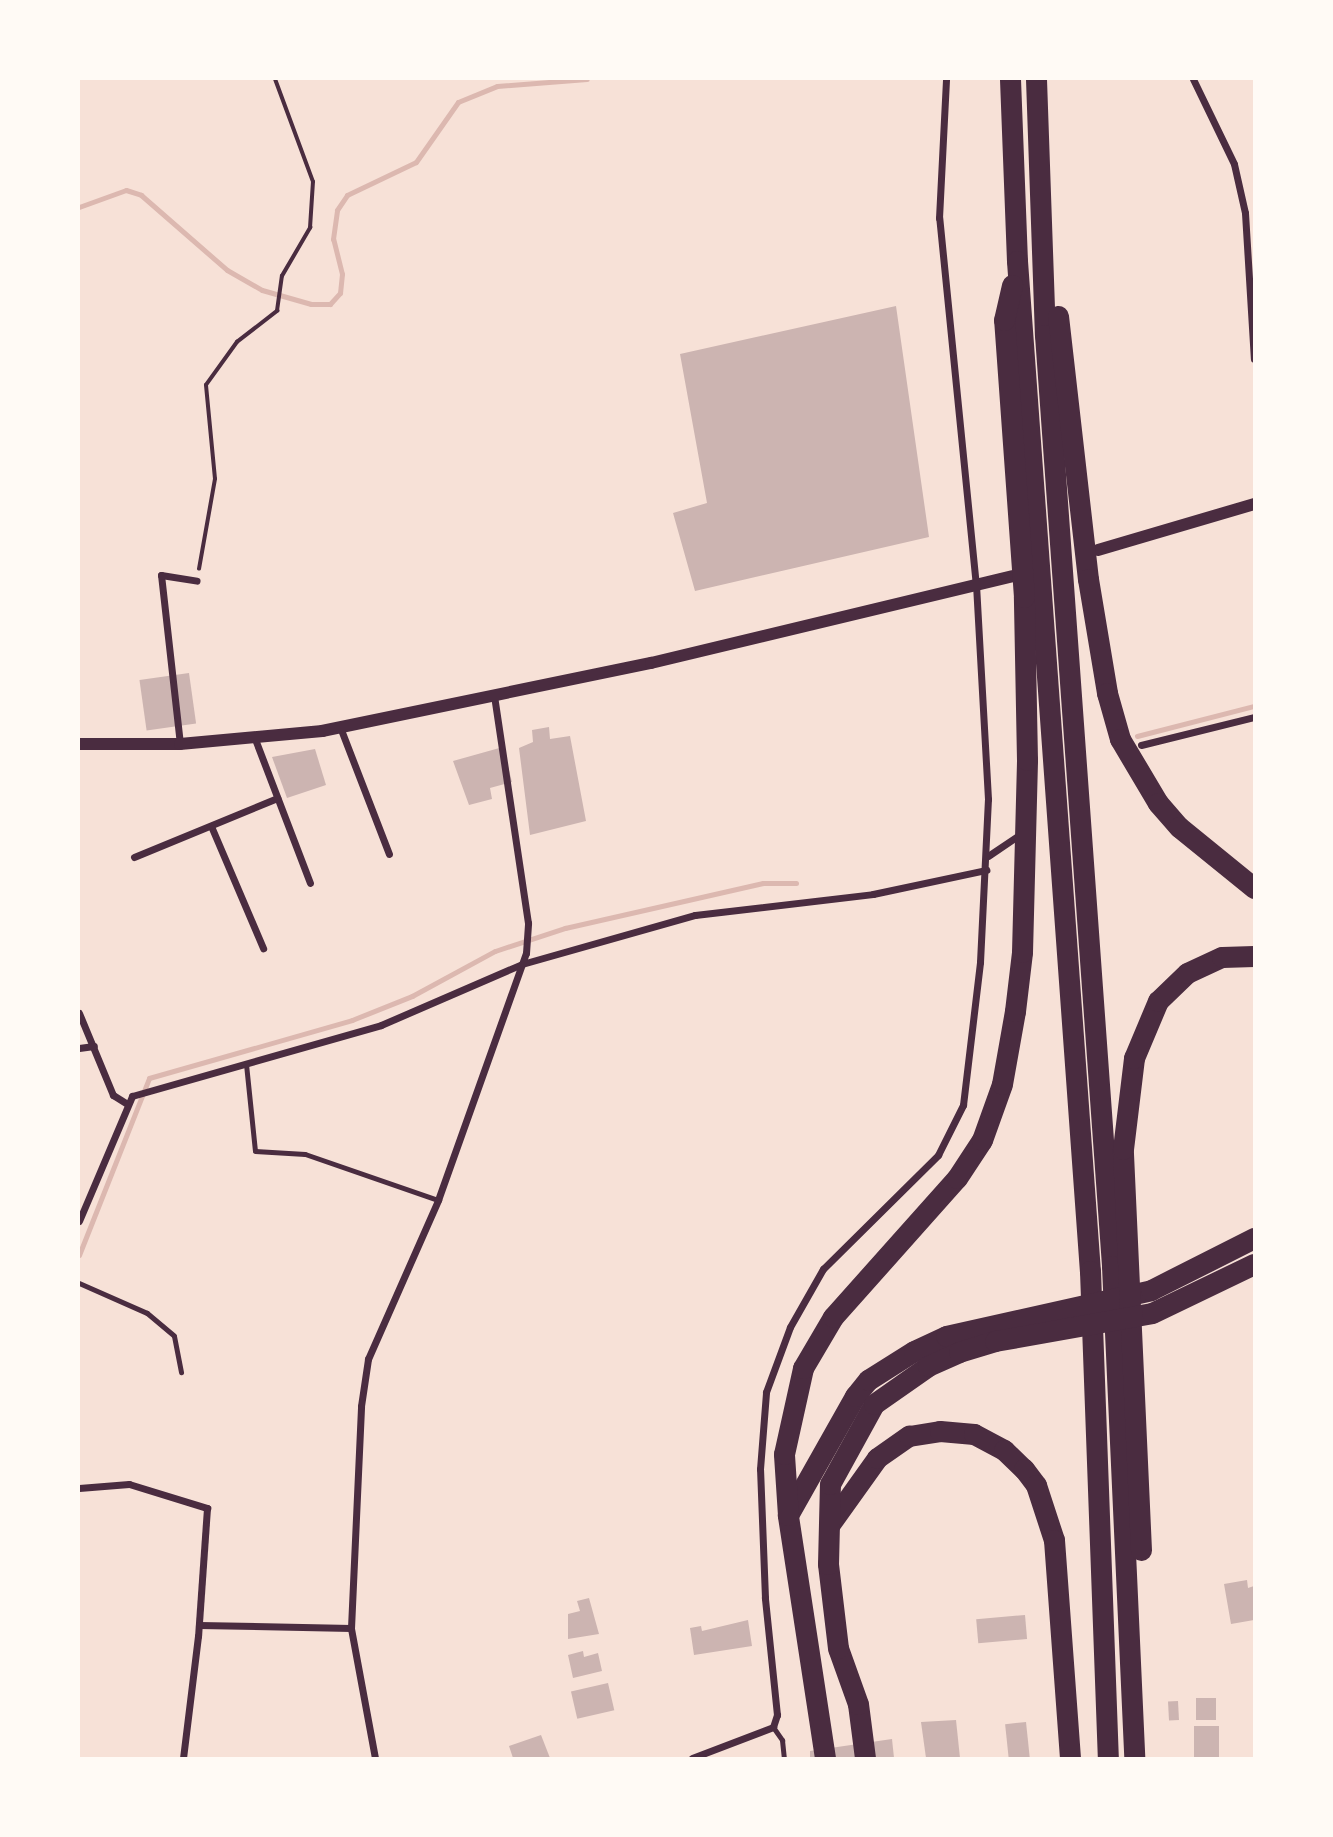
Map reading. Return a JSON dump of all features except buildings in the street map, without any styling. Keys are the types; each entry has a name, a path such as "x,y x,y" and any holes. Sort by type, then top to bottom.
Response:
{"highway":[{"path":"1010,79 1017,261 1090,1271 1108,1758"},
{"path":"1036,79 1045,335 1120,1261 1124,1351 1142,1577 1130,1612 1134,1758"},
{"path":"1037,142 1076,492 1110,704 1120,739 1158,803 1189,836 1254,888"},
{"path":"825,1758 788,1515 784,1454 803,1368 833,1317 957,1178 982,1140 1002,1084 1022,952 1027,760 1024,597 1004,320 1017,261"},
{"path":"1120,1261 1126,1112 1134,1058 1158,1001 1187,973 1222,957 1254,956"},
{"path":"788,1515 855,1396 868,1380 914,1351 946,1336 1151,1290 1254,1238"},
{"path":"865,1758 858,1703 838,1648 828,1564 830,1485 857,1429 874,1404 918,1372 995,1341 1152,1313 1254,1264"},
{"path":"830,1524 877,1458 909,1436 940,1431 974,1434 1004,1450 1024,1469 1037,1485 1054,1540 1070,1758"}],"street":[{"path":"692,1758 773,1727 777,1715 765,1598 760,1469 766,1392 790,1327 823,1269 938,1154 963,1105 988,856 976,586 939,218 946,79"},
{"path":"1193,79 1234,164 1245,213 1254,359"},
{"path":"1098,550 1254,504"},
{"path":"180,744 161,575 197,581"},
{"path":"79,744 180,744 255,739 340,727 494,695 1013,576"},
{"path":"375,1758 351,1628 361,1406 368,1359 438,1200 526,953 528,930 494,695"},
{"path":"1141,745 1254,717"},
{"path":"340,727 389,854"},
{"path":"255,739 310,883"},
{"path":"134,857 277,798"},
{"path":"211,825 262,948"},
{"path":"988,856 1018,836"},
{"path":"79,1221 126,1103 132,1096 382,1026 522,964 695,915 873,894 986,870"},
{"path":"79,1013 113,1095 126,1103"},
{"path":"79,1048 94,1046"},
{"path":"79,1199 86,1206"},
{"path":"79,1488 129,1484 207,1508 199,1625 183,1758"},
{"path":"199,1625 351,1628"}],"lane":[{"path":"246,1064 255,1151 304,1154 438,1200"},
{"path":"79,1283 147,1312 174,1336 181,1372"},
{"path":"773,1727 782,1740 784,1758"}],"path":[{"path":"197,581 215,479 206,385 237,342 277,311 282,276 310,229 313,182 275,79"}],"waterway":[{"path":"79,207 126,190 141,195 227,270 262,290 311,304 330,304 340,293 342,274 333,239 337,210 347,195 416,162 458,102 497,86 587,79"},
{"path":"1137,736 1254,706"},
{"path":"79,1255 149,1078 352,1020 412,996 495,951 565,928 763,883 796,883"}]}
